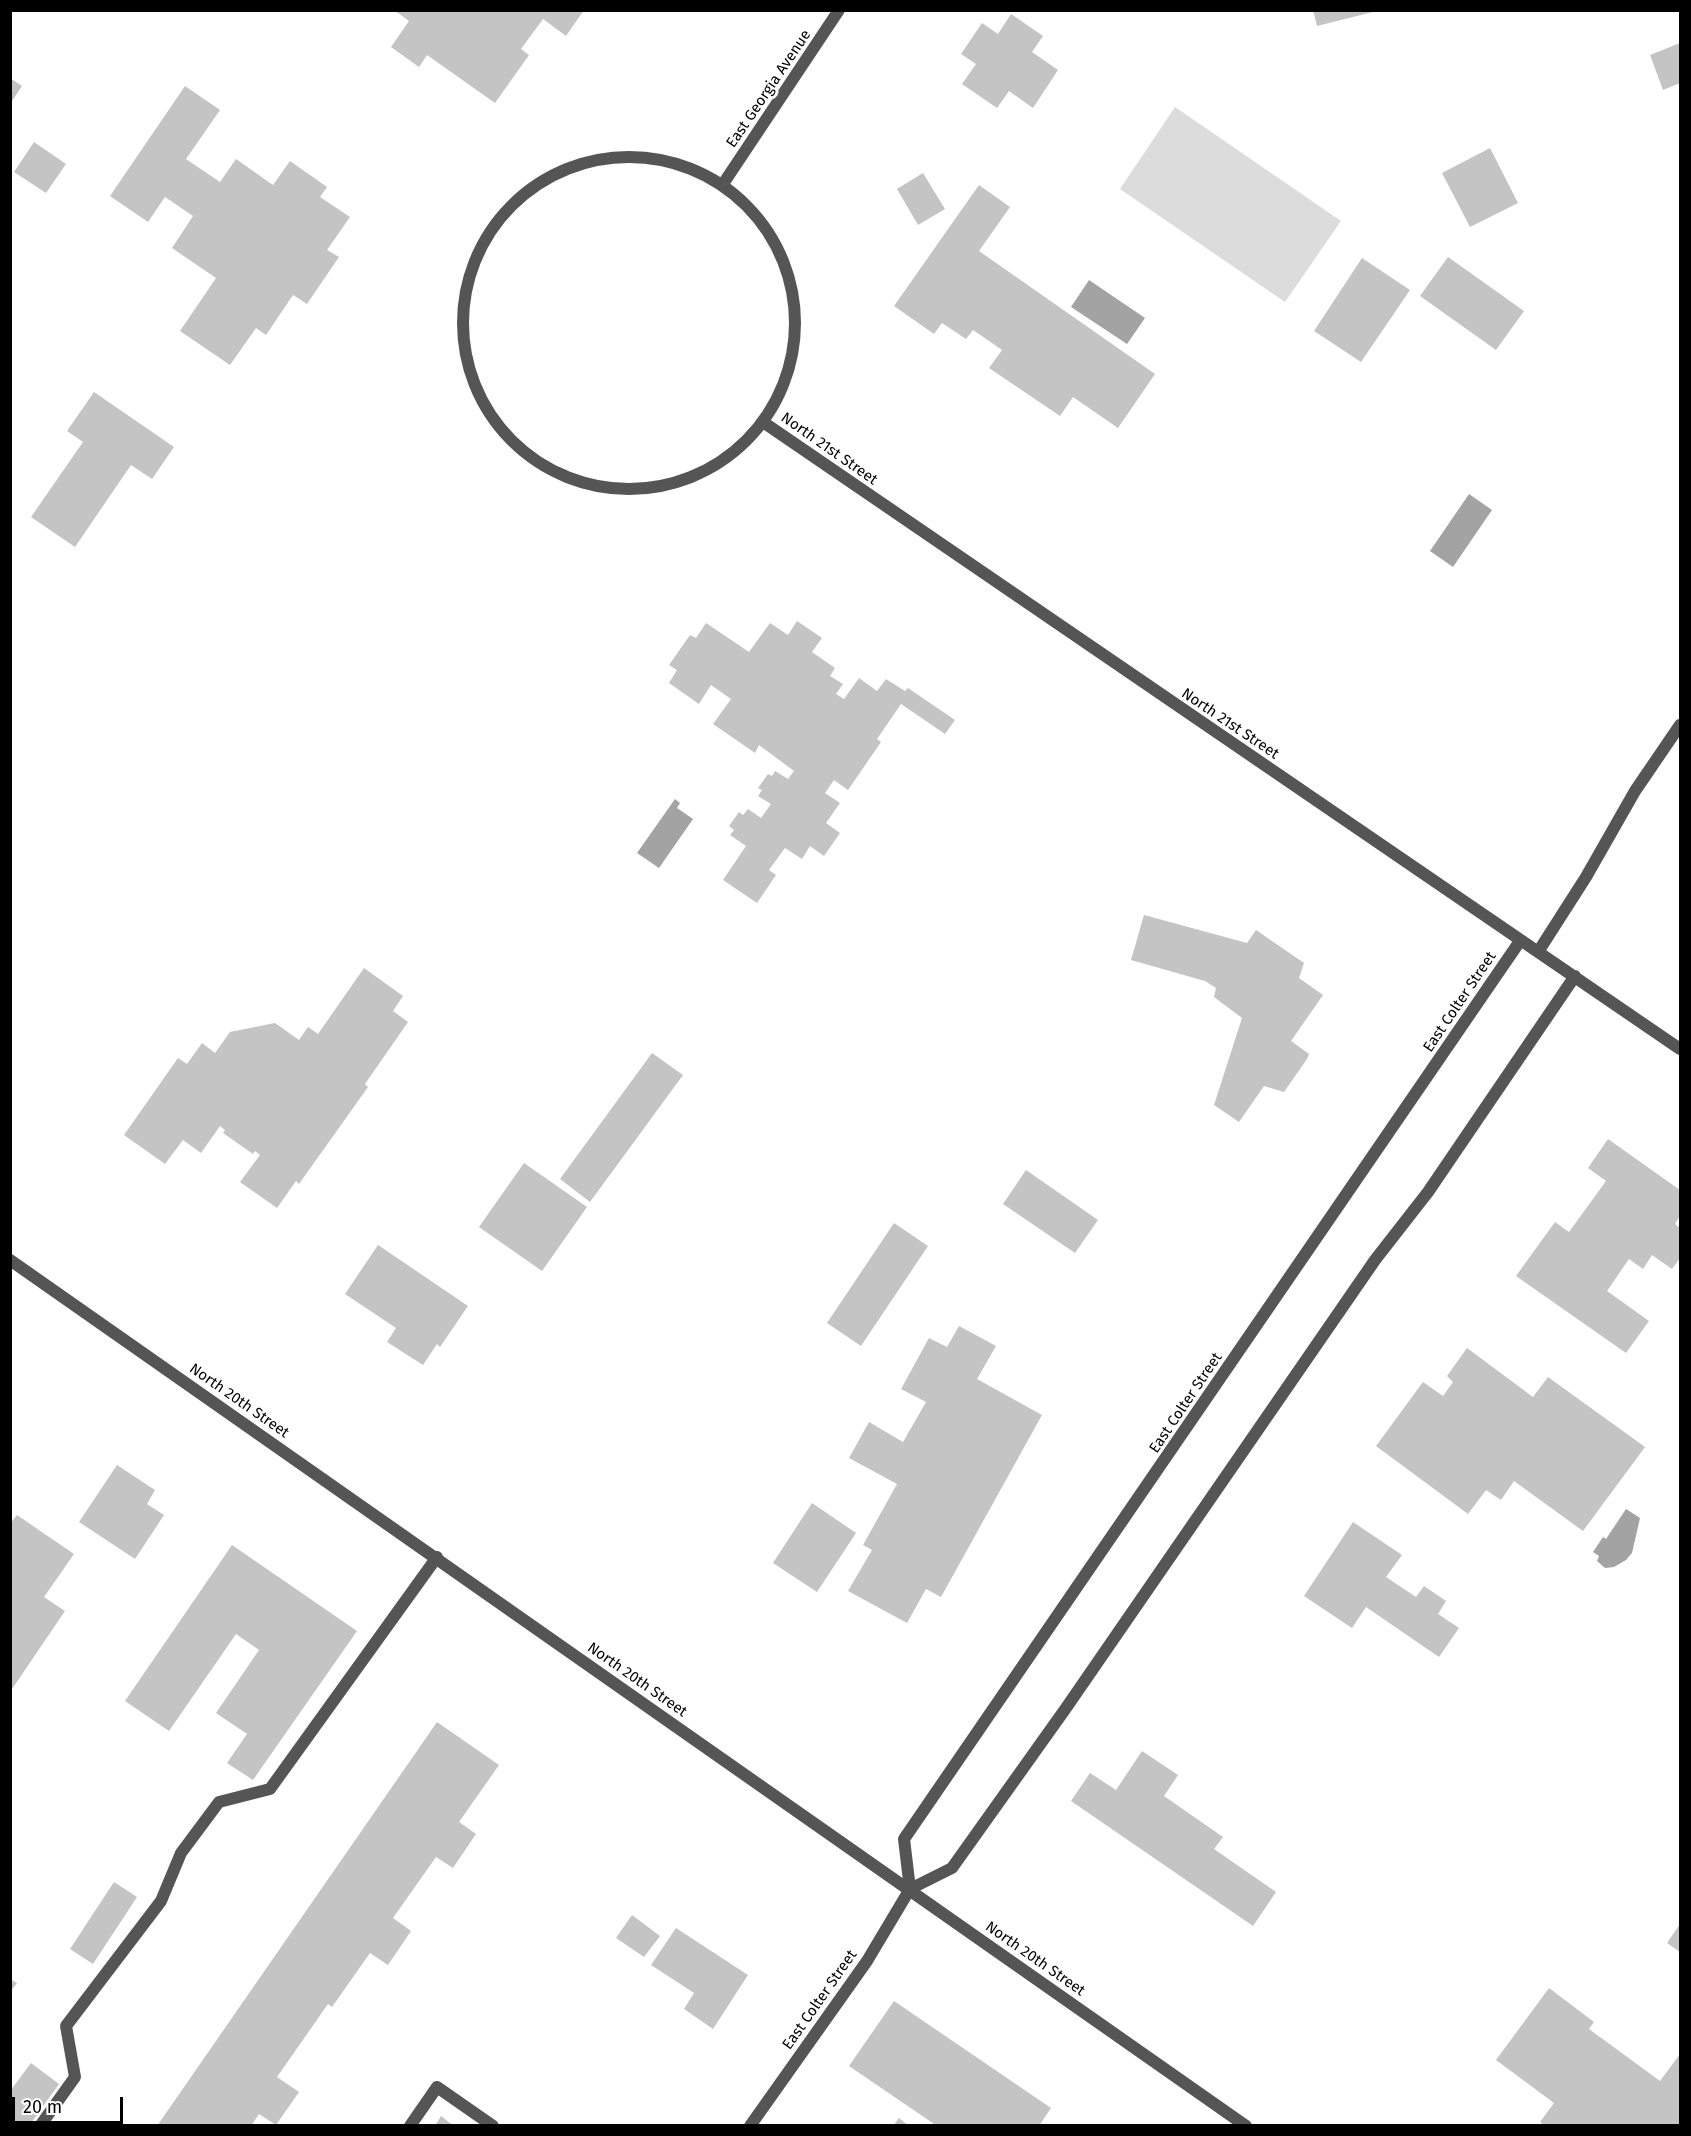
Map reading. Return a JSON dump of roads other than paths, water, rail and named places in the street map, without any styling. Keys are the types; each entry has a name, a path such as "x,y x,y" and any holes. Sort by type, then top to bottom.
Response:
{"street":[{"name":"East Georgia Avenue","path":"723,184 839,10"},
{"path":"617,155 673,161 723,184 762,221 787,268 791,289 796,321 788,374 763,422 723,461 673,484 617,489 563,477 516,447 482,403 464,351 464,295 483,243 517,199 564,169 617,155"},
{"name":"North 21st Street","path":"763,422 1680,1049"},
{"path":"1538,952 1586,877 1635,791 1680,725"},
{"name":"East Colter Street","path":"750,2126 867,1961 910,1889 903,1839 1520,941"},
{"path":"910,1889 952,1868 1066,1708 1375,1260 1428,1192 1575,976"},
{"name":"North 20th Street","path":"10,1260 1246,2126"},
{"path":"40,2126 75,2077 66,2026 161,1901 181,1853 219,1802 270,1789 437,1557"},
{"path":"410,2126 437,2087 493,2126"}]}
